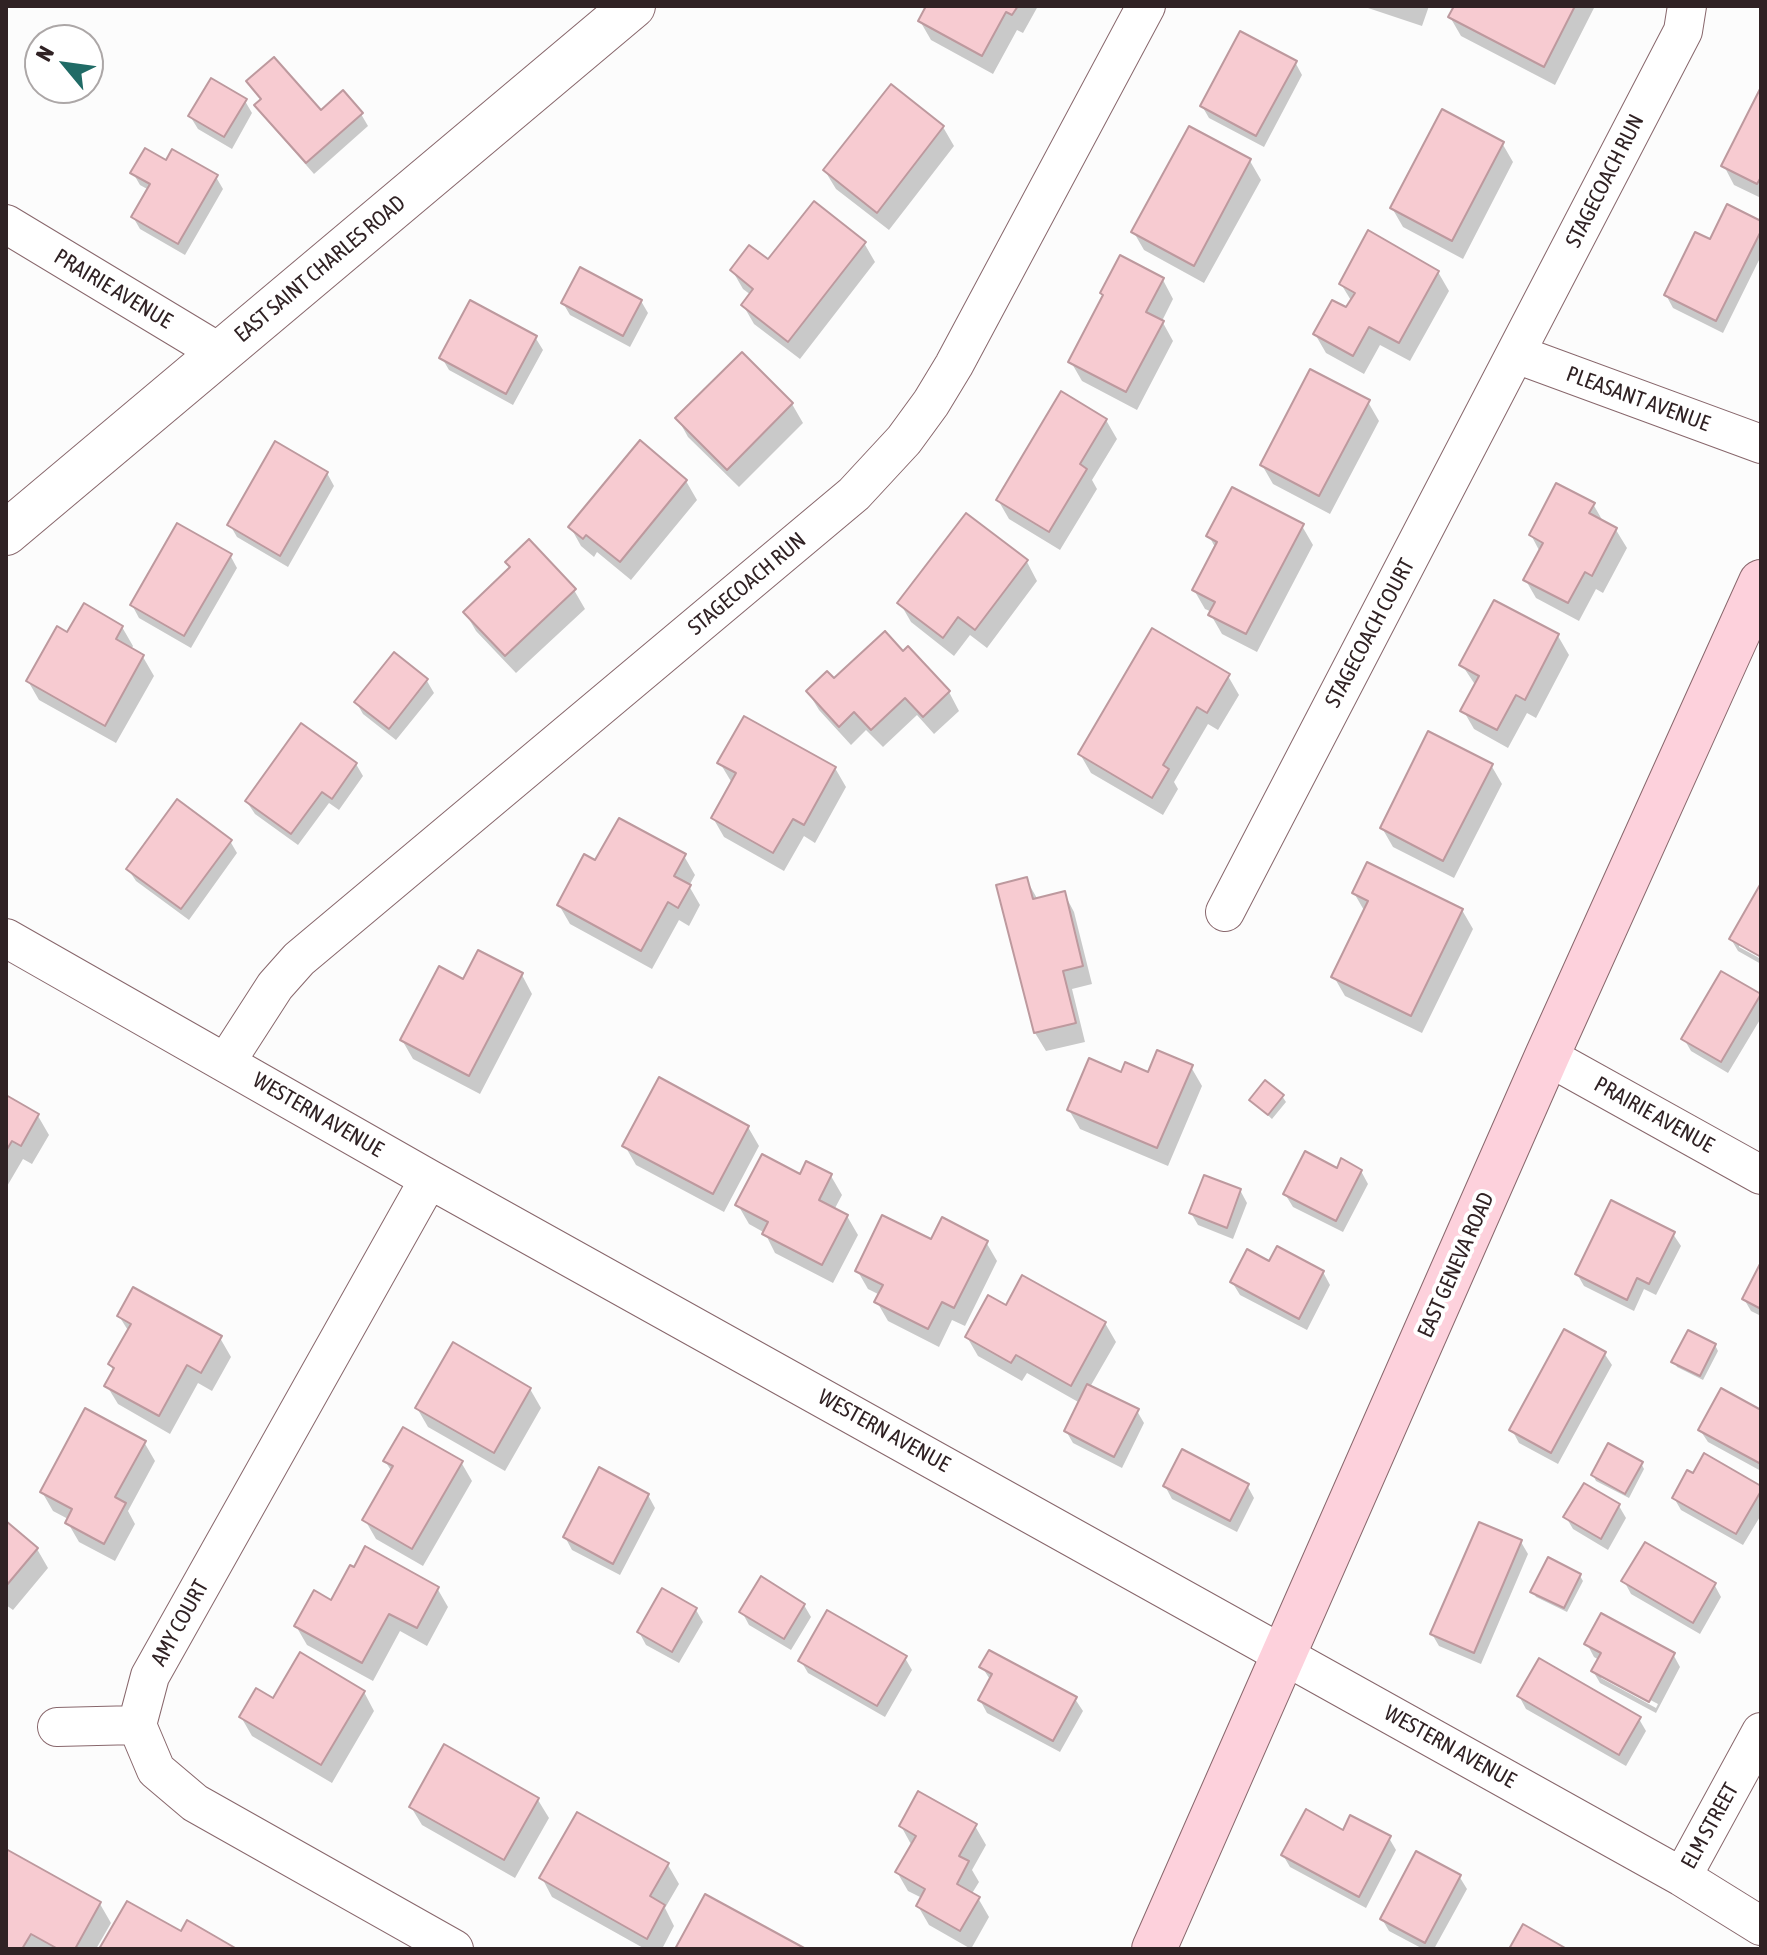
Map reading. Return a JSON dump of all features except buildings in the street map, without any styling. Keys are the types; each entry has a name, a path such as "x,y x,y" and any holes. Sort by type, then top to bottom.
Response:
{"main road":[{"name":"EAST GENEVA ROAD","path":"1154,1949 1547,1056 1761,582"}],"street":[{"name":"EAST SAINT CHARLES ROAD","path":"6,533 633,6"},
{"name":"STAGECOACH RUN","path":"226,1062 275,986 299,959 854,494 904,440 954,365 1146,6"},
{"name":"STAGECOACH RUN","path":"1516,354 1683,31 1687,6"},
{"name":"PRAIRIE AVENUE","path":"6,224 220,353"},
{"name":"PLEASANT AVENUE","path":"1516,354 1761,444"},
{"name":"STAGECOACH COURT","path":"1225,912 1516,354"},
{"name":"WESTERN AVENUE","path":"6,938 429,1179 1682,1877 1761,1926"},
{"name":"PRAIRIE AVENUE","path":"1547,1056 1761,1175"},
{"name":"AMY COURT","path":"137,1725 150,1676 429,1179"},
{"path":"57,1727 137,1725 156,1770 195,1803 454,1949"},
{"name":"ELM STREET","path":"1682,1877 1761,1732"}]}
